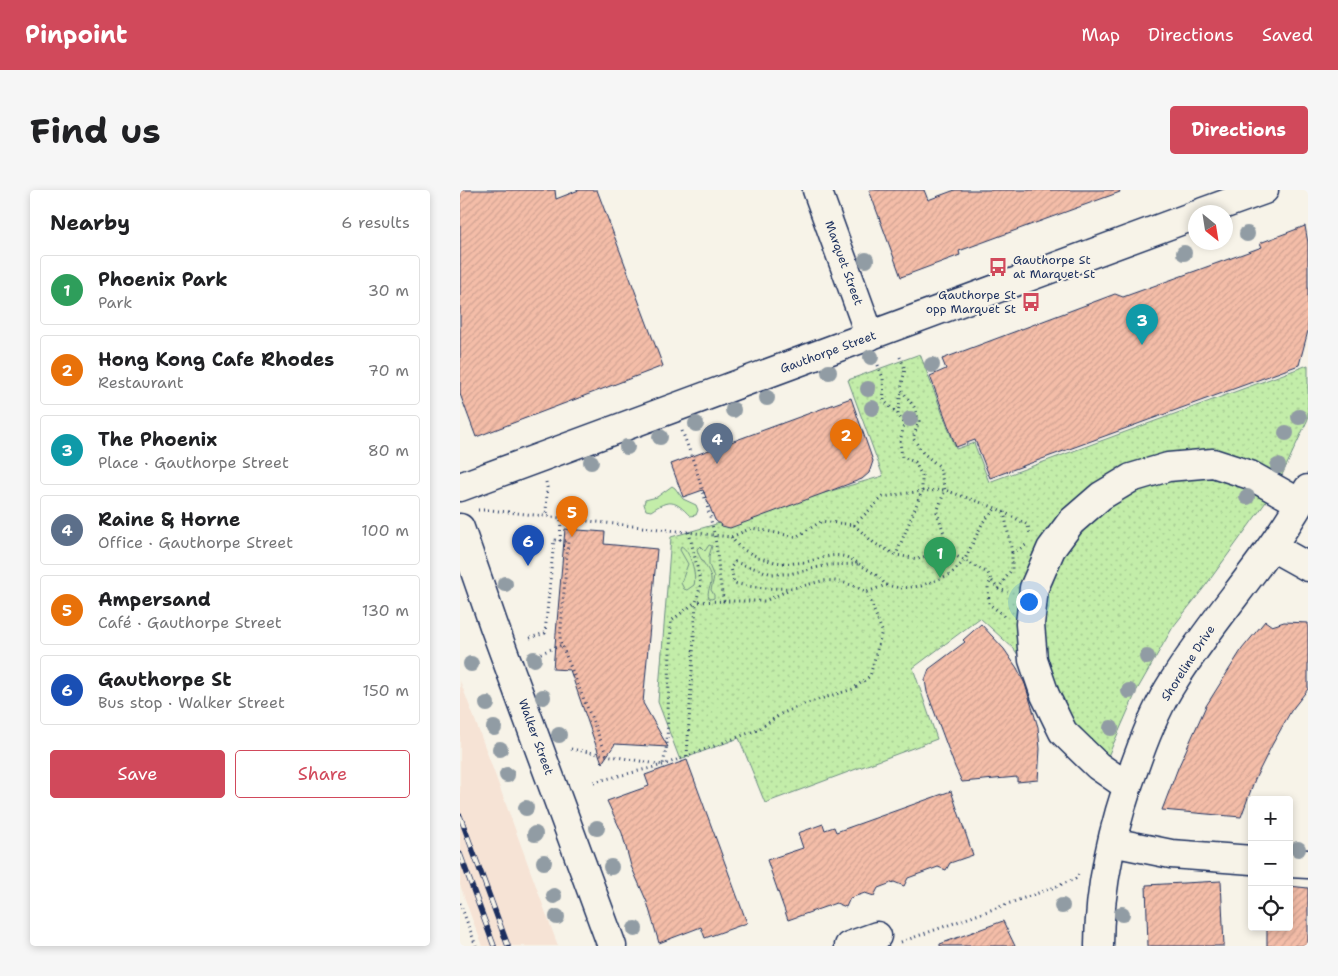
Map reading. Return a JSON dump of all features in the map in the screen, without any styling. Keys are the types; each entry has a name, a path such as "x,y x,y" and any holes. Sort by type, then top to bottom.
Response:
{"street":[{"name":"Marquet Street","path":"817,190 870,336"},
{"path":"1222,205 1264,190"},
{"name":"Gauthorpe Street","path":"463,508 870,336 1188,218"},
{"path":"1127,786 1098,766 1063,732 1045,695 1033,660 1030,624 1034,588 1051,549 1071,522 1100,496 1131,478 1168,467 1213,463 1304,496"},
{"name":"Shoreline Drive","path":"1099,946 1101,900 1112,842 1127,786 1149,728 1172,683 1224,609 1272,546 1304,496"},
{"name":"Walker Street","path":"463,508 494,626 612,946"},
{"path":"1272,546 1308,567"},
{"path":"1112,842 1171,854 1248,860"},
{"path":"1293,863 1308,864"},
{"path":"849,946 888,939"}],"path":[{"path":"898,414 904,369 900,357"},
{"path":"878,365 883,378 884,400 898,414 904,425 900,442 902,457 915,462 922,476 922,491 896,555"},
{"path":"901,389 914,407 919,421 913,438 923,453 939,466 945,490 937,512 944,533 943,549"},
{"path":"690,453 697,471 714,535 719,584 724,602"},
{"path":"546,516 547,487"},
{"path":"854,525 883,497 922,491 945,490 996,508 1028,524 1032,540 1012,553"},
{"path":"463,508 731,537 752,528 796,537 822,521 854,525 874,543 896,555 918,559 943,549"},
{"path":"867,592 886,585 900,588 920,586 951,574 964,561 983,522 996,508"},
{"path":"998,589 1012,569 1012,553 1004,512"},
{"path":"560,541 561,518"},
{"path":"687,756 696,602 701,584 689,532"},
{"path":"731,537 740,548 776,563 797,564 836,554 852,559 878,576 886,585"},
{"path":"530,638 545,633 554,540 568,541 560,641 607,756"},
{"path":"943,549 988,573 998,589 1005,592"},
{"path":"794,588 747,586 734,582 731,567 735,562 772,574 789,574 828,565 859,564"},
{"path":"991,580 988,586 989,604 1002,614 1011,626 1030,624"},
{"path":"594,782 663,765 757,730 781,714 804,704 853,690 870,676 882,631 867,592 851,584 825,581 794,588 765,601 696,602 671,621 667,744 663,765"},
{"path":"536,655 562,645"},
{"path":"572,749 663,765"},
{"path":"888,939 1055,887"},
{"path":"460,903 476,946"}],"shaded area":[{"path":"460,681 558,946 483,946 472,919 460,885"}],"green space":[{"path":"920,354 956,449 974,443 989,482 1308,365 1308,419 1276,488 1206,585 1173,627 1137,690 1105,763 1045,695 1014,649 980,618 913,668 937,739 765,803 739,738 680,760 658,702 671,537 883,476 848,380"},
{"path":"672,486 683,499 696,505 698,510 696,515 690,516 676,504 672,503 663,504 651,511 646,510 645,500 657,497"},
{"path":"709,545 712,546 709,565 714,577 711,590 714,598 711,599 708,595 711,582 710,575 697,549 700,546 705,551"},
{"path":"681,546 690,557 695,581 694,585 687,590 684,589 681,583 688,564 680,550"}],"building":[{"path":"460,190 555,190 556,199 579,190 597,190 663,366 476,437 460,394"},
{"path":"869,190 924,190 928,200 955,190 1119,190 1120,192 959,251 960,255 901,277"},
{"path":"1305,226 1308,243 1308,331 1299,365 990,478 975,440 956,447 930,376 946,369 942,359 1115,294 1123,297 1262,247 1260,243"},
{"path":"851,398 873,461 869,473 862,479 730,528 722,526 715,520 703,490 683,497 671,464"},
{"path":"565,529 605,532 604,544 657,549 643,703 668,747 615,744 602,763 570,670 553,669"},
{"path":"1265,621 1272,626 1284,622 1308,623 1308,689 1291,711 1272,745 1255,779 1241,817 1162,810 1178,768 1206,706 1242,649"},
{"path":"981,624 1004,649 1025,684 1038,727 1040,749 1038,780 1017,782 1017,777 962,782 927,692 925,680 929,669 965,642 963,640"},
{"path":"687,760 747,923 705,938 701,927 659,943 647,902 631,866 622,833 607,801 649,786 645,775"},
{"path":"951,791 973,855 950,863 946,870 938,867 908,878 904,886 894,882 878,888 874,896 865,893 850,898 846,907 836,903 788,920 767,860 803,848 798,833 823,824 825,830 834,827 836,832"},
{"path":"1221,881 1224,946 1148,946 1146,885"},
{"path":"1293,886 1308,888 1308,946 1267,946 1267,931 1293,931"},
{"path":"1003,921 1015,946 940,946 940,944"}],"railway":[{"path":"460,816 508,946"},
{"path":"460,854 494,946"}],"place":[{"name":"Gauthorpe St at Marquet St","path":"998,267"},
{"name":"Gauthorpe St opp Marquet St","path":"1031,302"},
{"name":"The Phoenix","path":"1142,345"},
{"name":"Hong Kong Cafe Rhodes","path":"846,460"},
{"name":"Raine & Horne","path":"717,464"},
{"name":"Ampersand","path":"572,537"},
{"name":"Gauthorpe St","path":"528,566"},
{"name":"Phoenix Park","path":"940,578"}]}
